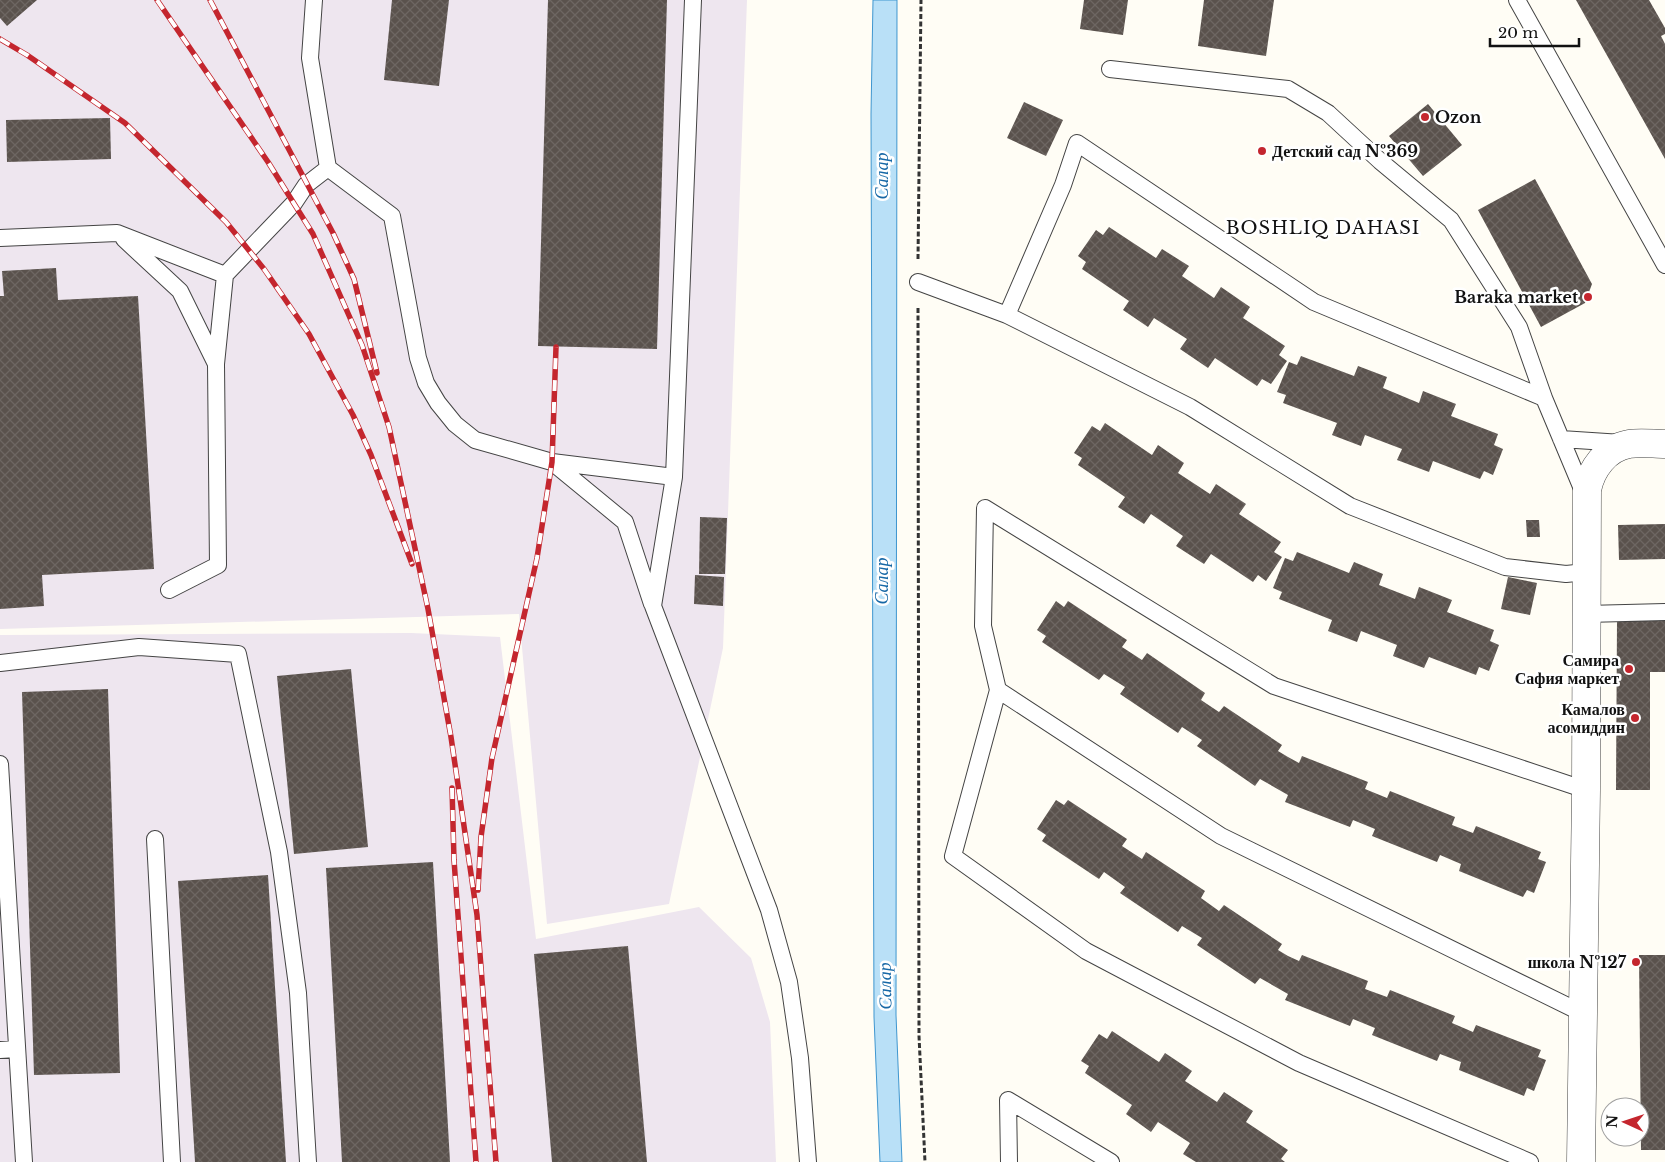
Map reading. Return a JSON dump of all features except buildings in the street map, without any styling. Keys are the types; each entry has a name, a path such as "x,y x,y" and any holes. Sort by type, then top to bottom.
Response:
{"street":[{"path":"1581,1162 1586,790 1586,572 1589,481 1604,457 1629,444 1665,444"}],"lane":[{"path":"314,0 310,58 328,168 392,216 418,358 426,383 438,403 455,424 475,440 552,462 674,476"},
{"path":"653,606 674,476 693,0"},
{"path":"1517,0 1665,265"},
{"path":"1110,70 1288,89 1328,113 1380,161 1451,220 1519,327 1544,398 1587,500"},
{"path":"1007,315 1063,185 1077,143 1314,302 1544,398"},
{"path":"169,590 218,564 216,364 225,275 294,203 306,185 328,168"},
{"path":"0,238 118,233 225,275"},
{"path":"118,233 180,291 216,364"},
{"path":"918,282 1007,315 1190,407 1350,506 1505,567 1566,574 1586,572"},
{"path":"1561,439 1629,444"},
{"path":"552,462 625,522 653,606 768,910 788,982 800,1058 808,1162"},
{"path":"1530,1162 1299,1063 1086,951 953,856 998,690 983,626 985,508 1274,686 1586,790"},
{"path":"1586,614 1665,612"},
{"path":"0,663 139,646 238,654 279,852 298,994 308,1162"},
{"path":"998,690 1221,836 1582,1013"},
{"path":"0,764 24,1162"},
{"path":"155,839 172,1162"},
{"path":"0,1050 17,1049"},
{"path":"1009,1162 1008,1100 1111,1162"}],"path":[{"path":"921,0 918,282 919,1036 925,1162"}],"shaded area":[{"path":"0,0 747,0 723,648 669,904 547,924 519,614 0,629"},
{"path":"411,633 500,637 536,939 699,907 751,958 770,1022 776,1162 0,1162 0,635"}],"water":[{"name":"Салар","path":"873,0 897,0 896,1015 902,1162 880,1162 874,1017 871,114"}],"railway":[{"path":"157,0 268,162 313,234 362,345 389,427 428,609 451,737 477,915 496,1162"},
{"path":"210,0 333,233 354,279 377,373"},
{"path":"0,39 27,55 125,123 226,222 264,269 309,334 353,415 371,455 412,564"},
{"path":"478,890 481,837 492,758 537,558 552,462 556,347"},
{"path":"452,788 454,860 476,1162"}],"place":[{"name":"Ozon","path":"1425,117"},
{"name":"Детский сад №369","path":"1262,151"},
{"name":"Baraka market","path":"1588,297"},
{"name":"Самира Сафия маркет","path":"1629,669"},
{"name":"Камалов асомиддин","path":"1635,718"},
{"name":"школа №127","path":"1636,962"}],"district":[{"name":"BOSHLIQ DAHASI","path":"1323,228"}]}
